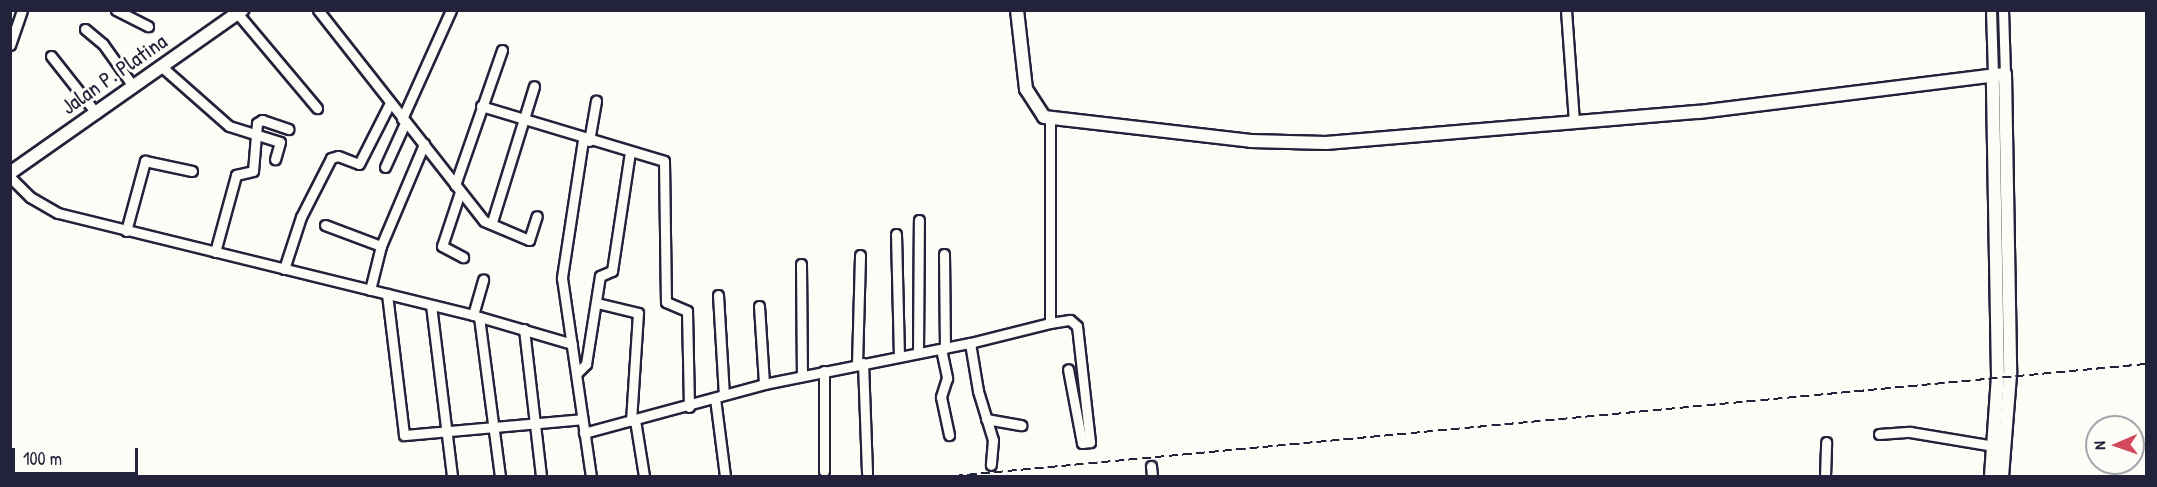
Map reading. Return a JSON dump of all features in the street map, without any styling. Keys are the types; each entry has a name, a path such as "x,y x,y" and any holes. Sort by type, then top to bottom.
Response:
{"street":[{"path":"10,45 22,10"},
{"path":"116,10 148,26"},
{"path":"318,10 484,221 492,222 529,240 537,216"},
{"path":"385,167 451,10"},
{"path":"1017,10 1026,88 1037,110 1050,119 1307,144 1699,112 1999,75"},
{"path":"1566,10 1574,122"},
{"path":"1991,10 1999,75 2010,375 2002,477"},
{"path":"1991,477 1998,376 1999,75 2003,10"},
{"path":"240,12 317,108"},
{"name":"Jalan P. Platina","path":"10,175 240,12"},
{"path":"86,28 103,44 133,86"},
{"path":"463,257 442,246 481,106 502,50"},
{"path":"51,56 96,113"},
{"path":"162,67 229,126 280,142 275,159"},
{"path":"492,222 534,86"},
{"path":"591,477 562,278 586,141 596,101"},
{"path":"284,269 301,217 331,158 338,156 359,164 390,103"},
{"path":"481,106 586,141 661,159 666,166 666,302 687,311 689,407"},
{"path":"1050,119 1050,323"},
{"path":"215,252 236,175 253,171 254,135 262,120 288,129"},
{"path":"370,290 381,246 424,144"},
{"path":"577,373 586,364 600,276 612,271 630,152"},
{"path":"126,231 145,161 192,171"},
{"path":"10,175 43,206 126,231 476,316 572,344"},
{"path":"918,353 919,220"},
{"path":"325,225 381,246"},
{"path":"896,234 899,356"},
{"path":"944,254 943,348 946,378 940,397 949,435"},
{"path":"860,255 860,364 867,472"},
{"path":"801,264 802,376"},
{"path":"483,279 476,316 500,477"},
{"path":"387,294 404,435 582,418"},
{"path":"718,295 719,397 725,477"},
{"path":"597,303 638,313 634,420 644,477"},
{"path":"430,305 452,477"},
{"path":"759,306 764,384"},
{"path":"584,433 689,407 764,384 970,343 1070,320 1077,326 1090,442 1082,443 1068,369"},
{"path":"524,329 541,477"},
{"path":"970,343 986,419 993,440 991,465"},
{"path":"824,371 824,471"},
{"path":"986,419 1021,425"},
{"path":"1879,434 1910,432 1994,446"},
{"path":"1825,477 1826,442"},
{"path":"1151,466 1152,477"}],"railway":[{"path":"954,476 2146,364"}]}
